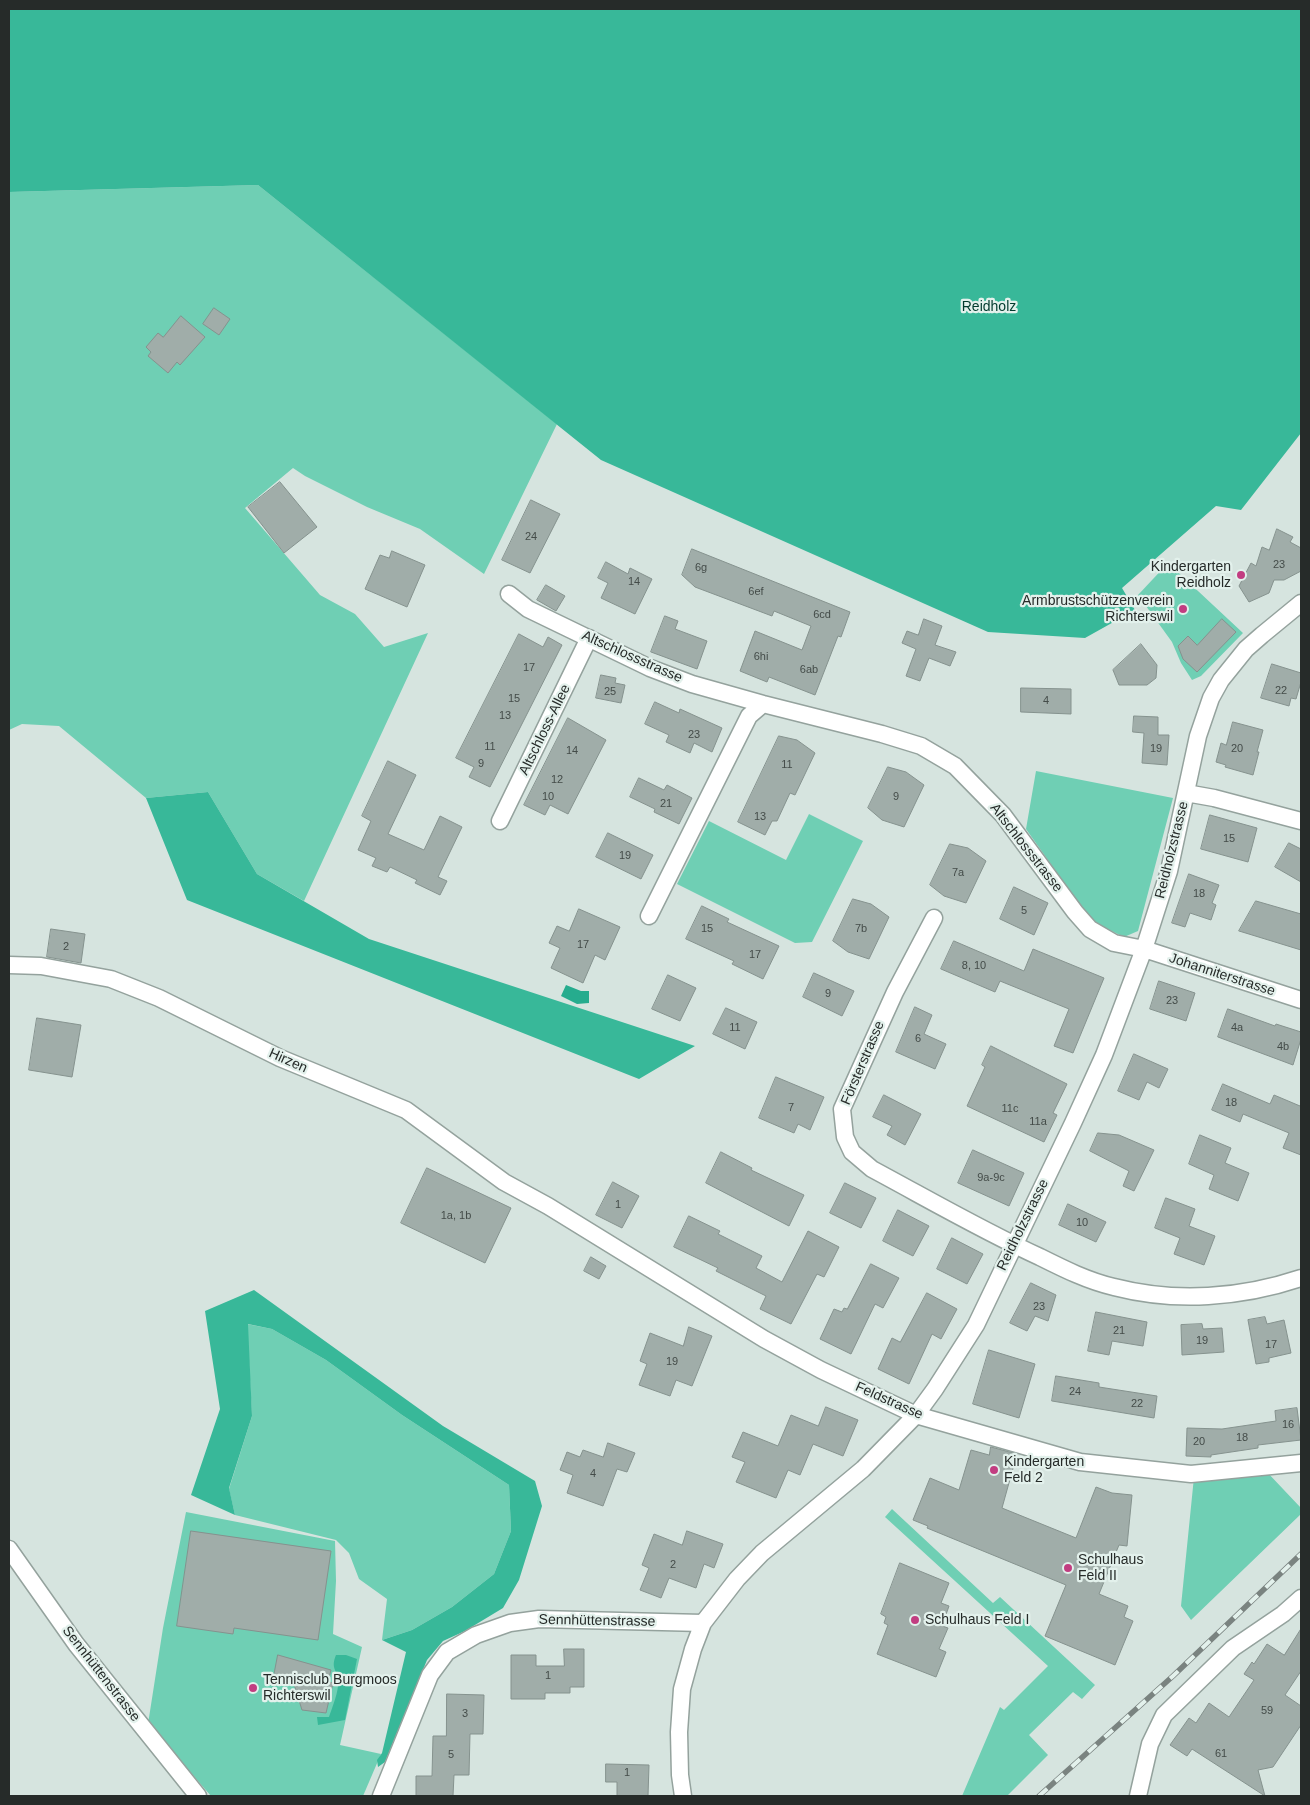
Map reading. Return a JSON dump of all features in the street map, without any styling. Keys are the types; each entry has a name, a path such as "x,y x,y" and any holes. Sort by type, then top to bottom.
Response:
{"street":[{"name":"Altschlossstrasse","path":"509,594 528,609 650,668 692,684 921,746 955,766 1003,815 1075,912 1090,929 1114,943 1144,949"},
{"name":"Reidholzstrasse","path":"683,1796 680,1776 679,1732 682,1689 692,1649 703,1622 762,1553 863,1469 916,1415 976,1325 1104,1055 1144,949 1168,871 1204,716 1221,680 1246,649 1301,603"},
{"name":"Altschloss-Allee","path":"500,821 589,638"},
{"path":"649,916 750,716 762,704"},
{"path":"1186,793 1214,798 1301,821"},
{"name":"Försterstrasse","path":"934,918 895,992 842,1109 845,1136 852,1152 872,1169 1014,1245"},
{"name":"Johanniterstrasse","path":"1144,949 1301,1000"},
{"name":"Hirzen","path":"9,965 42,966 111,979 159,998 280,1058 406,1110 504,1182 548,1206"},
{"name":"Feldstrasse","path":"548,1206 764,1339 821,1370 916,1415 1080,1462 1191,1474 1301,1463"},
{"path":"1014,1245 1087,1279 1114,1288 1170,1296 1226,1296 1280,1286 1301,1278"},
{"name":"Sennhüttenstrasse","path":"9,1549 76,1644 198,1796"},
{"path":"1138,1796 1150,1744 1164,1715 1233,1648 1283,1614 1301,1598"},
{"name":"Sennhüttenstrasse","path":"381,1796 430,1675 447,1652 476,1635 510,1623 539,1619 703,1622"}],"shaded area":[{"path":"258,185 557,424 484,574 420,529 367,507 293,468 245,508 320,595 355,614 384,647 428,633 304,901 257,874 208,792 146,798 59,726 22,724 9,730 9,192"},
{"name":"Armbrustschützenverein Richterswil","path":"1168,563 1243,633 1201,676 1192,680 1181,663 1172,642 1138,595"},
{"path":"1036,771 1173,798 1138,931 1124,937 1091,921 1026,829"},
{"path":"809,814 863,841 812,942 795,943 677,884 709,821 786,860"},
{"path":"566,985 581,991 589,991 589,1003 577,1004 561,996"},
{"path":"247,1324 272,1329 326,1360 402,1415 509,1485 511,1531 494,1574 452,1607 412,1630 382,1640 387,1599 359,1579 349,1553 336,1540 235,1515 229,1489 252,1416"},
{"path":"1266,1471 1301,1508 1301,1514 1191,1620 1181,1606 1194,1477"},
{"path":"892,1509 993,1603 1000,1597 1095,1685 1082,1699 1073,1692 1029,1735 1048,1755 1007,1796 962,1796 1000,1707 1004,1710 1048,1666 885,1517"},
{"name":"Tennisclub Burgmoos Richterswil","path":"186,1512 335,1541 336,1581 333,1634 362,1647 340,1745 381,1754 363,1796 211,1796 148,1724 163,1628"}],"green space":[{"name":"Reidholz","path":"9,9 1301,9 1301,433 1241,510 1216,506 1122,588 1135,610 1085,638 988,632 601,460 258,185 9,192"},
{"path":"208,792 257,874 369,939 695,1046 639,1079 187,900 146,798"},
{"path":"254,1290 443,1426 535,1481 542,1506 519,1580 503,1608 465,1631 443,1641 427,1660 385,1762 378,1767 377,1760 382,1753 406,1652 382,1640 412,1630 452,1607 494,1574 511,1531 509,1485 402,1415 326,1360 272,1329 248,1324 252,1416 229,1488 235,1515 191,1495 220,1409 205,1311"},
{"path":"336,1655 346,1655 357,1659 345,1720 318,1725 317,1717 329,1717 336,1695 338,1678 334,1667 334,1660"}],"building":[{"path":"214,308 230,319 219,335 203,324"},
{"path":"181,316 205,337 180,365 177,362 168,373 148,356 151,352 146,347 158,333 163,337"},
{"path":"280,482 317,527 284,553 248,507"},
{"path":"531,500 560,514 530,573 502,560"},
{"path":"1277,529 1293,537 1290,542 1301,548 1301,571 1284,580 1274,580 1269,593 1249,602 1239,586 1251,563 1256,566 1262,547 1269,550"},
{"path":"692,549 850,612 841,637 838,636 815,695 769,677 767,682 740,671 755,631 802,650 811,626 774,611 772,616 695,587 682,575"},
{"path":"392,551 425,565 407,607 365,589 380,555 389,558"},
{"path":"606,562 628,574 630,568 652,579 635,614 601,598 608,583 598,578"},
{"path":"546,585 565,596 556,611 537,600"},
{"path":"665,616 678,621 675,629 707,641 697,669 651,652"},
{"path":"924,619 942,626 935,645 956,652 950,666 929,658 920,681 906,676 916,649 902,643 907,631 918,635"},
{"path":"1222,619 1236,632 1197,672 1183,659 1178,646 1188,636 1197,645"},
{"path":"519,634 543,647 548,637 562,645 490,787 469,777 474,767 456,758"},
{"path":"1141,644 1157,665 1156,678 1147,685 1119,685 1113,670"},
{"path":"1272,664 1301,673 1301,682 1296,699 1291,698 1289,706 1261,698"},
{"path":"601,675 616,678 615,683 625,685 621,703 596,698"},
{"path":"1021,688 1071,689 1071,714 1021,712"},
{"path":"655,702 679,713 680,709 722,728 712,752 694,743 690,753 666,742 669,735 645,724"},
{"path":"1134,716 1158,717 1158,735 1169,735 1167,765 1142,763 1144,733 1133,732"},
{"path":"568,718 606,740 568,814 550,805 545,815 524,805"},
{"path":"1233,722 1263,730 1253,775 1225,767 1226,765 1216,762 1221,743 1226,745"},
{"path":"779,736 797,740 815,753 795,795 790,793 777,821 772,821 765,835 738,822"},
{"path":"388,761 416,775 388,834 424,850 440,816 462,827 438,877 447,881 440,895 415,883 417,880 390,867 387,872 372,866 376,858 358,850 371,821 362,816"},
{"path":"888,767 906,772 924,785 904,827 882,820 868,808"},
{"path":"639,778 664,790 667,785 692,798 679,824 654,812 655,809 630,797"},
{"path":"1210,815 1257,828 1248,862 1201,849"},
{"path":"608,833 653,855 641,879 596,857"},
{"path":"1289,843 1301,849 1301,882 1275,867"},
{"path":"950,844 968,848 986,861 966,903 944,896 930,885"},
{"path":"1189,874 1219,885 1212,903 1216,905 1211,920 1190,913 1185,927 1172,923"},
{"path":"1014,887 1048,903 1034,935 1000,919"},
{"path":"853,899 871,904 889,917 869,959 848,952 833,941"},
{"path":"1256,901 1301,914 1301,950 1239,931"},
{"path":"702,906 729,919 727,922 779,946 763,979 732,964 734,961 686,939"},
{"path":"579,909 620,927 605,960 595,955 583,983 551,968 560,948 549,943 557,926 569,931"},
{"path":"51,929 85,934 81,963 47,957"},
{"path":"954,941 1024,971 1033,949 1104,978 1073,1053 1054,1046 1069,1009 1000,981 995,992 941,969"},
{"path":"814,973 854,991 842,1016 803,997"},
{"path":"668,975 696,988 680,1021 652,1009"},
{"path":"1159,981 1195,993 1186,1021 1150,1009"},
{"path":"915,1007 932,1015 924,1034 946,1044 935,1069 896,1052"},
{"path":"726,1008 757,1022 745,1049 713,1034"},
{"path":"1228,1009 1275,1026 1276,1024 1301,1032 1301,1039 1293,1065 1218,1037"},
{"path":"37,1018 81,1025 72,1077 29,1070"},
{"path":"991,1046 1067,1084 1053,1113 1057,1115 1044,1142 967,1106 985,1067 982,1065"},
{"path":"1134,1054 1168,1069 1159,1088 1147,1082 1139,1100 1118,1091"},
{"path":"776,1077 824,1097 810,1130 798,1124 794,1133 759,1118"},
{"path":"1223,1084 1270,1104 1274,1095 1300,1106 1301,1104 1301,1155 1283,1148 1289,1133 1243,1114 1240,1122 1212,1110"},
{"path":"884,1095 921,1114 905,1145 887,1135 892,1126 873,1117"},
{"path":"1098,1133 1119,1135 1154,1150 1134,1191 1123,1186 1129,1171 1090,1151"},
{"path":"1200,1135 1231,1148 1225,1163 1249,1173 1238,1201 1209,1189 1214,1175 1189,1164"},
{"path":"973,1150 1024,1173 1009,1206 958,1183"},
{"path":"721,1152 752,1168 751,1170 804,1195 789,1226 706,1183"},
{"path":"427,1168 511,1208 485,1263 401,1223"},
{"path":"613,1182 639,1196 622,1228 596,1215"},
{"path":"845,1183 876,1198 861,1228 830,1213"},
{"path":"1166,1198 1195,1209 1189,1226 1215,1236 1204,1265 1174,1254 1180,1238 1155,1228"},
{"path":"1068,1204 1106,1222 1096,1242 1059,1225"},
{"path":"898,1210 929,1226 913,1256 883,1241"},
{"path":"689,1216 720,1231 718,1234 762,1256 756,1268 782,1282 808,1231 839,1247 824,1277 817,1274 791,1324 760,1309 766,1296 716,1271 718,1268 674,1247"},
{"path":"952,1238 983,1254 967,1284 937,1269"},
{"path":"591,1257 606,1266 599,1279 584,1271"},
{"path":"871,1264 899,1278 883,1308 875,1304 851,1354 820,1339 834,1309 842,1312 844,1308 847,1309"},
{"path":"1031,1283 1056,1295 1048,1321 1035,1316 1027,1331 1010,1323"},
{"path":"927,1293 957,1309 941,1339 932,1334 909,1384 878,1369 892,1338 900,1342"},
{"path":"1096,1312 1147,1322 1143,1346 1112,1341 1109,1355 1088,1351"},
{"path":"1265,1317 1267,1324 1284,1320 1291,1353 1269,1358 1269,1362 1256,1364 1248,1320"},
{"path":"1202,1324 1203,1329 1222,1328 1224,1352 1182,1355 1181,1325"},
{"path":"689,1327 712,1336 692,1386 676,1380 670,1396 639,1385 647,1364 640,1361 650,1333 683,1346"},
{"path":"989,1350 1035,1364 1019,1418 973,1404"},
{"path":"1056,1376 1099,1383 1099,1387 1157,1396 1154,1418 1052,1401"},
{"path":"826,1407 858,1420 843,1456 813,1444 800,1475 788,1470 776,1498 736,1482 745,1462 732,1457 743,1432 778,1446 791,1415 818,1426"},
{"path":"1297,1408 1301,1440 1258,1445 1258,1448 1211,1455 1211,1457 1186,1456 1187,1428 1222,1429 1276,1421 1275,1411"},
{"path":"608,1443 635,1453 627,1472 617,1469 603,1506 567,1493 573,1475 560,1470 567,1452 580,1457 583,1450 603,1457"},
{"name":"Schulhaus Feld II","path":"991,1447 1017,1454 1002,1508 1076,1538 1096,1487 1112,1493 1132,1495 1127,1546 1119,1545 1099,1594 1128,1606 1124,1617 1133,1621 1115,1665 1045,1636 1066,1585 927,1528 928,1526 913,1520 930,1478 959,1490 971,1450 989,1455"},
{"path":"191,1531 331,1551 318,1640 234,1628 233,1634 177,1626"},
{"path":"687,1531 723,1544 714,1568 704,1564 696,1588 669,1578 661,1598 640,1590 649,1568 642,1565 654,1534 682,1545"},
{"name":"Schulhaus Feld I","path":"900,1563 949,1583 941,1603 949,1606 942,1626 948,1628 939,1649 946,1652 936,1677 877,1654 888,1625 884,1623 886,1617 881,1614"},
{"path":"1301,1629 1301,1671 1285,1695 1301,1706 1301,1725 1273,1767 1258,1770 1265,1796 1192,1749 1187,1756 1170,1745 1189,1718 1196,1723 1209,1703 1229,1717 1254,1680 1244,1674 1252,1662 1254,1664 1267,1644 1284,1655"},
{"path":"564,1649 584,1649 584,1687 570,1687 570,1693 545,1693 545,1699 511,1699 511,1655 536,1655 536,1666 564,1666"},
{"path":"278,1655 331,1670 328,1682 333,1683 326,1713 302,1710 293,1681 274,1676"},
{"path":"447,1694 484,1695 483,1734 470,1734 469,1775 454,1775 453,1796 416,1796 416,1776 432,1776 433,1736 446,1736"},
{"path":"606,1764 649,1765 648,1796 617,1796 617,1782 606,1782"}],"railway":[{"path":"1039,1796 1173,1676 1301,1554"}],"place":[{"name":"Kindergarten Reidholz","path":"1241,575"},
{"name":"Armbrustschützenverein Richterswil","path":"1183,609"},
{"name":"Kindergarten Feld 2","path":"994,1470"},
{"name":"Schulhaus Feld II","path":"1068,1568"},
{"name":"Schulhaus Feld I","path":"915,1620"},
{"name":"Tennisclub Burgmoos Richterswil","path":"253,1688"}]}
